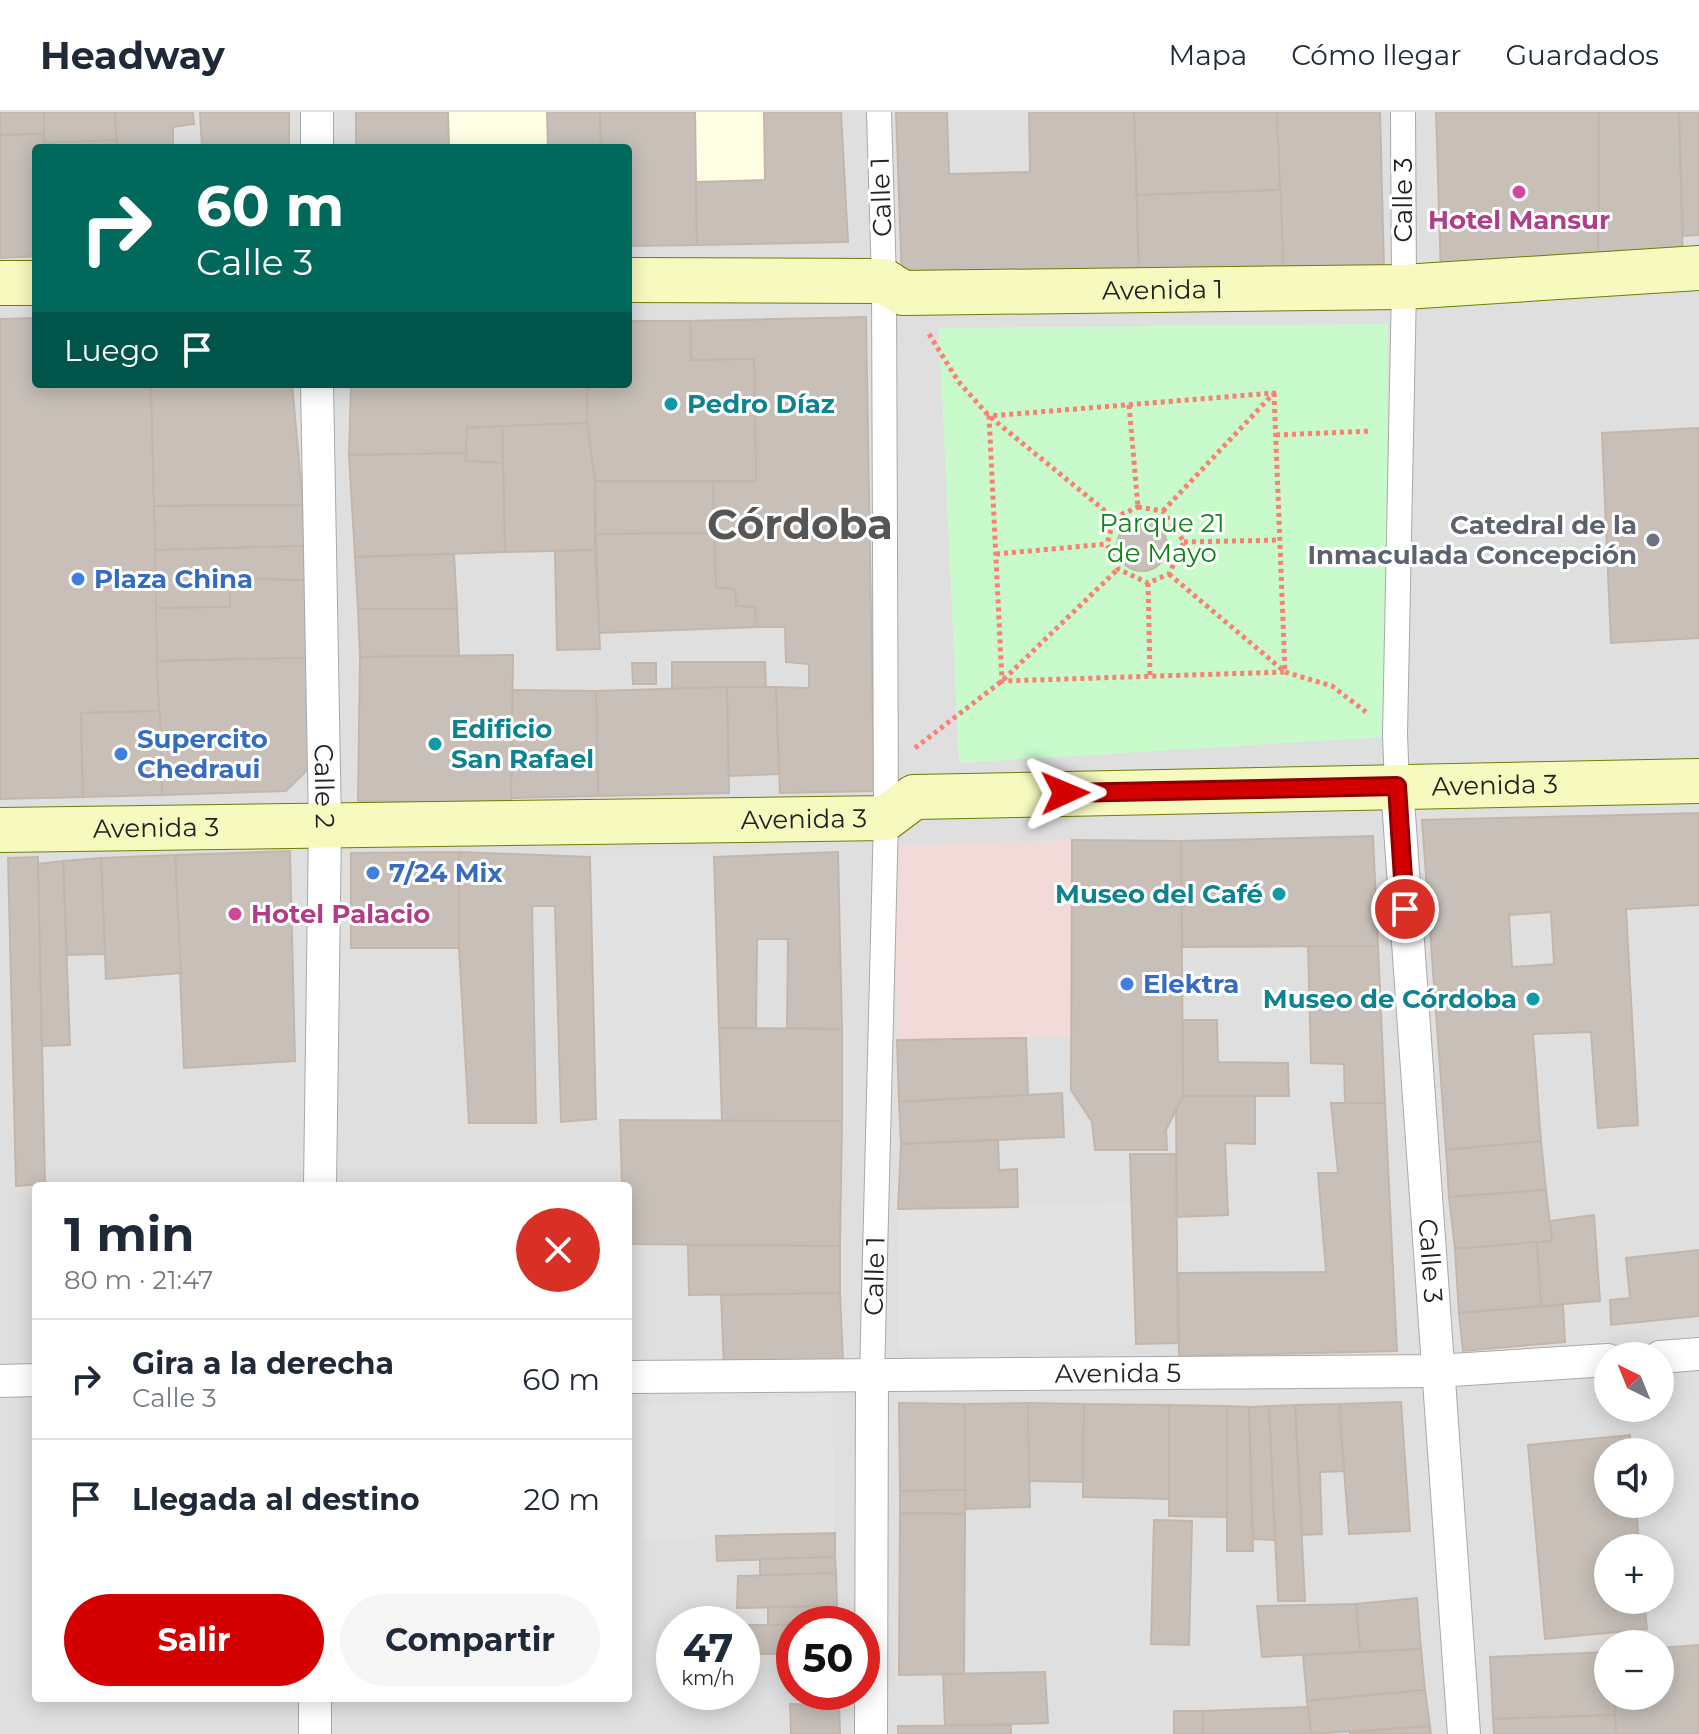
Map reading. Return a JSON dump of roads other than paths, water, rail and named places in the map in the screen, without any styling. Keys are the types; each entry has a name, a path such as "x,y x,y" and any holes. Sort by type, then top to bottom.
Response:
{"main road":[{"name":"Avenida 1","path":"632,280 893,287 1404,287 1699,268"},
{"path":"0,283 32,283"},
{"name":"Avenida 3","path":"0,830 886,818 914,797 1699,781"}],"street":[{"path":"317,112 317,144"},
{"name":"Calle 1","path":"871,1734 872,1376 886,818 893,287 879,112"},
{"name":"Calle 3","path":"1403,112 1404,287 1395,734 1464,1734"},
{"name":"Calle 2","path":"317,388 325,826 320,1182"},
{"path":"1674,1356 1699,1354"},
{"name":"Avenida 5","path":"632,1377 1437,1371 1594,1361"},
{"path":"0,1381 32,1380"},
{"path":"315,1702 315,1734"}],"place":[{"name":"Hotel Mansur","path":"1519,192"},
{"name":"Pedro Díaz","path":"671,404"},
{"name":"Catedral de la Inmaculada Concepción","path":"1653,540"},
{"name":"Plaza China","path":"78,579"},
{"name":"Edificio San Rafael","path":"435,744"},
{"name":"Supercito Chedraui","path":"121,754"},
{"name":"7/24 Mix","path":"373,873"},
{"name":"Museo del Café","path":"1279,894"},
{"name":"Hotel Palacio","path":"235,914"},
{"name":"Elektra","path":"1127,984"},
{"name":"Museo de Córdoba","path":"1533,999"}],"district":[{"name":"Córdoba","path":"800,524"}],"park label":[{"name":"Parque 21 de Mayo","path":"1162,538"}]}
